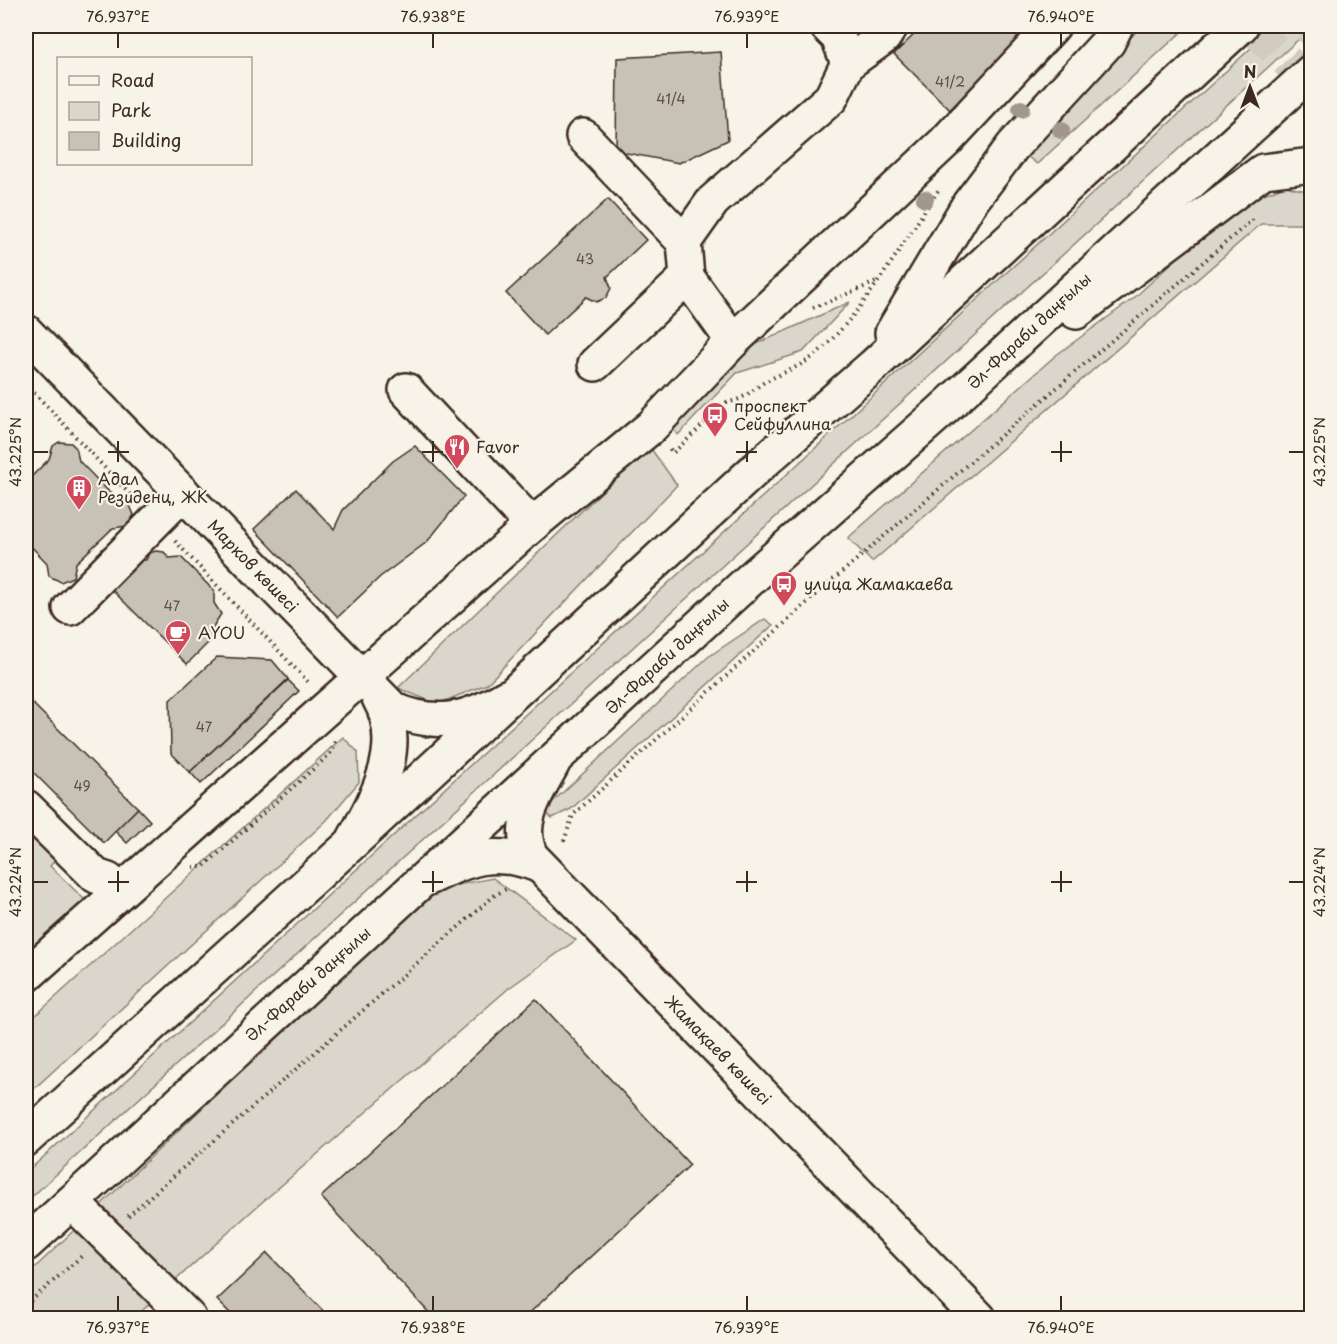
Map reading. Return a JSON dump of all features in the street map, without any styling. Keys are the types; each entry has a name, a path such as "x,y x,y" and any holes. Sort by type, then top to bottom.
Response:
{"main road":[{"path":"827,26 838,37 848,63"},
{"path":"684,242 713,201 831,98 848,63 884,37 891,26"},
{"path":"26,976 331,705 371,688 532,525 651,427 733,341 945,142 1053,26"},
{"path":"873,366 969,204 1013,146 1108,42 1116,26"},
{"path":"26,1139 351,844 759,465 873,366 1241,26"},
{"name":"Әл-Фараби даңғылы","path":"26,1244 755,575 937,415 1311,71"},
{"path":"583,136 684,242 687,277 733,341"},
{"path":"937,415 1263,171 1311,165"},
{"path":"595,364 687,277"},
{"name":"Марков көшесі","path":"26,332 371,688"},
{"path":"406,390 532,525"},
{"path":"70,608 183,493"},
{"path":"371,688 393,709 423,720 443,720 488,708 517,691"},
{"path":"351,844 369,813 390,758 390,722 371,688"},
{"name":"Жамақаев көшесі","path":"554,760 524,822 526,875 979,1318"},
{"path":"26,807 96,876 108,880 120,891"},
{"path":"418,884 467,859 490,855 526,860 526,875"},
{"path":"72,1202 189,1318"}],"path":[{"path":"673,453 727,402 736,401 765,382 788,372 814,355 839,331 942,185"},
{"path":"564,841 573,815 819,592 1260,211"},
{"path":"26,384 341,715 330,754 203,867 184,868"},
{"path":"26,1305 495,895 526,875"}],"green space":[{"path":"1188,26 1037,164 1028,157 1140,27"},
{"path":"1275,26 1312,27 26,1202 26,1173"},
{"path":"1285,186 1311,192 1311,224 1261,224 872,562 848,538 1055,356 1134,298 1233,206"},
{"path":"850,302 803,352 737,373 678,435 668,424 752,346"},
{"path":"649,446 677,485 487,684 437,704 398,688"},
{"path":"765,619 773,625 571,809 552,818 544,810 708,657"},
{"path":"343,737 358,752 359,782 326,821 26,1096 26,1024"},
{"path":"26,821 60,855 50,866 87,902 26,960"},
{"path":"493,878 576,940 509,988 253,1210 134,1318 26,1318 26,1276 431,890"}],"building":[{"path":"923,26 1035,26 950,110 894,54"},
{"path":"721,52 728,140 679,163 616,151 617,58"},
{"path":"608,199 646,240 607,277 611,288 606,298 596,302 586,297 545,335 506,293"},
{"name":"Адал Резиденц, ЖК","path":"59,442 71,443 76,448 79,461 116,499 129,503 134,515 127,526 113,528 76,563 73,577 61,582 49,576 47,563 26,541 26,482 49,459 53,446"},
{"path":"415,446 464,496 427,542 380,577 338,617 254,529 296,489 334,529 343,510 393,461"},
{"path":"164,552 169,558 181,557 214,591 214,603 221,614 214,625 213,638 187,664 107,585 133,560 146,560 149,553"},
{"path":"217,657 272,660 288,679 190,772 171,753 170,700"},
{"path":"288,680 299,691 201,784 190,772"},
{"path":"31,702 138,808 104,843 26,765 26,707"},
{"path":"138,808 150,821 127,843 115,831"},
{"path":"536,999 690,1165 524,1318 434,1318 321,1197"},
{"path":"267,1253 330,1318 235,1318 217,1300"}],"tunnel":[{"path":"1251,26 1312,86"},
{"path":"1307,26 1312,30"}],"place":[{"name":"проспект Сейфуллина","path":"715,438"},
{"name":"Favor","path":"457,470"},
{"name":"Адал Резиденц, ЖК","path":"79,511"},
{"name":"улица Жамакаева","path":"784,607"},
{"name":"AYOU","path":"178,656"}]}
